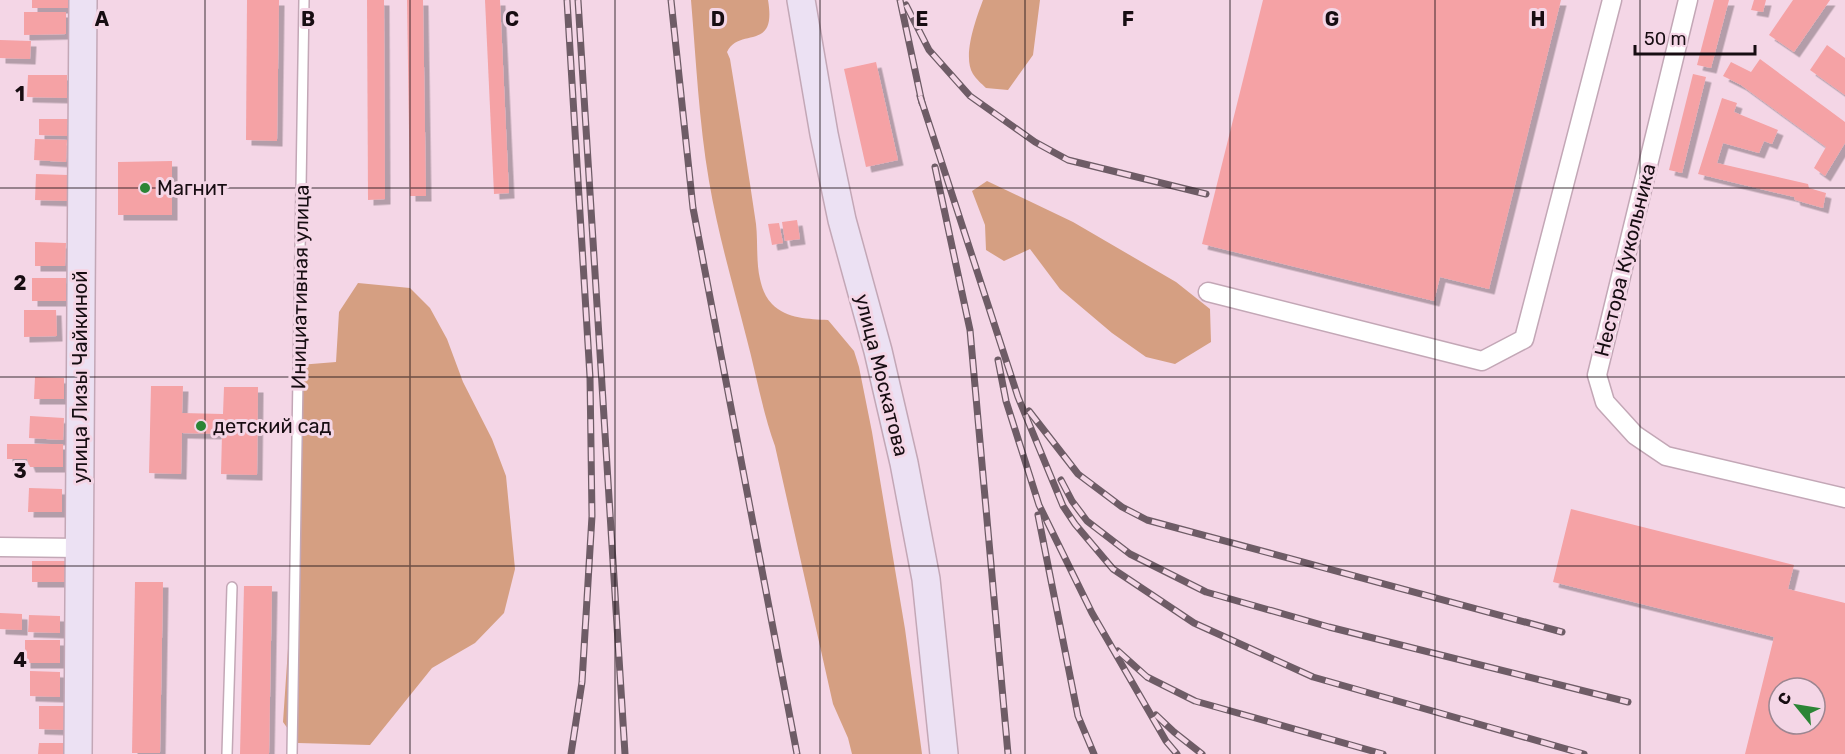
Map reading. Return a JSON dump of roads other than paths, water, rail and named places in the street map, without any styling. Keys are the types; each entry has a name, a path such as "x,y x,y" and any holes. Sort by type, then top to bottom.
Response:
{"main road":[{"name":"улица Лизы Чайкиной","path":"78,754 83,0"},
{"name":"улица Москатова","path":"801,0 824,134 842,220 878,351 906,475 926,579 944,754"}],"street":[{"path":"1208,292 1482,361 1524,339 1612,0"},
{"name":"Нестора Кукольника","path":"1688,0 1597,375 1605,402 1635,435 1666,456 1845,498"},
{"path":"0,547 79,548"}],"lane":[{"name":"Инициативная улица","path":"292,754 304,0"},
{"path":"227,754 232,587"}],"railway":[{"path":"567,0 590,377 592,516 582,682 571,754"},
{"path":"578,0 625,754"},
{"path":"671,0 693,208 797,754"},
{"path":"900,0 922,103"},
{"path":"906,5 929,50 970,96 1035,142 1068,160 1206,194"},
{"path":"920,96 1018,397 1063,506 1113,569 1194,623 1313,677 1584,754"},
{"path":"935,167 970,330 1008,754"},
{"path":"998,360 1006,401 1039,505 1092,613 1166,741 1177,754"},
{"path":"1029,411 1078,474 1122,507 1147,520 1562,632"},
{"path":"1061,480 1072,501 1087,521 1130,554 1206,592 1329,627 1628,702"},
{"path":"1038,515 1078,716 1094,754"},
{"path":"1118,651 1147,677 1195,701 1383,754"},
{"path":"1156,715 1202,754"}],"place":[{"name":"Магнит","path":"145,188"},
{"name":"детский сад","path":"201,426"}]}
